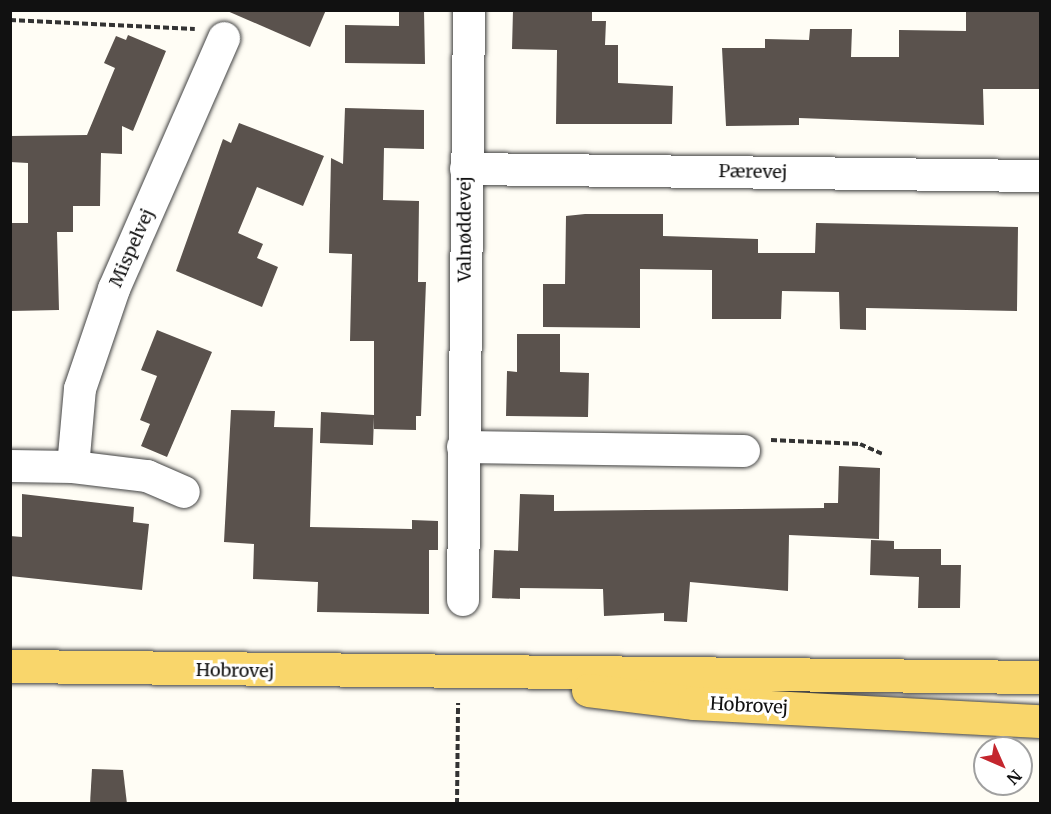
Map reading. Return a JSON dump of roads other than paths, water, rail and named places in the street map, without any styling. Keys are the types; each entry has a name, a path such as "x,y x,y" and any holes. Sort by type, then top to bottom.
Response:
{"main road":[{"name":"Hobrovej","path":"10,666 459,675 693,671 1041,677"},
{"name":"Hobrovej","path":"459,675 694,703 1041,721"}],"street":[{"name":"Valnøddevej","path":"463,600 469,10"},
{"name":"Mispelvej","path":"73,467 80,389 114,289 224,38"},
{"name":"Pærevej","path":"466,169 1041,176"},
{"path":"463,447 744,451"},
{"path":"10,466 73,467 147,476 184,492"}]}
